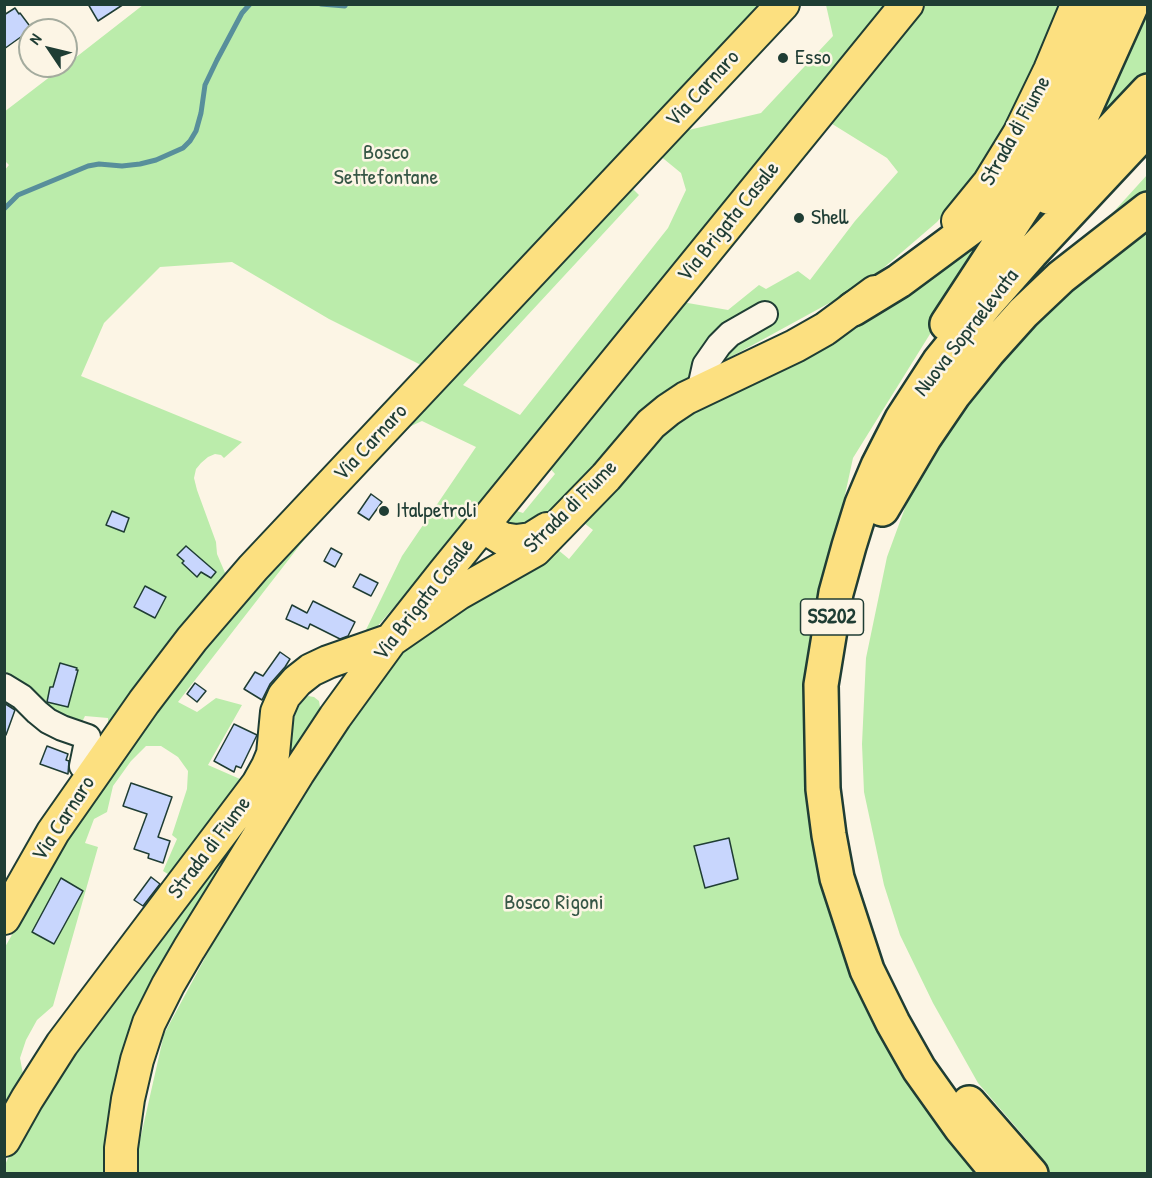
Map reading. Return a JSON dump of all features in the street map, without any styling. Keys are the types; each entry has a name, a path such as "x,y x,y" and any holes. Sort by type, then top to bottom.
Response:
{"highway":[{"path":"853,309 899,281 972,227 1010,186 1034,153 1062,106 1096,25 1112,4"},
{"path":"872,507 890,426 923,363 1079,122 1132,4"},
{"path":"990,257 1148,91"},
{"name":"Nuova Sopraelevata","path":"1008,1166 974,1110 936,1057 910,1011 884,958 856,870 849,832 840,736 848,639 867,552 878,466 902,419 939,362 986,304 1030,253 1148,128"},
{"name":"Nuova Sopraelevata","path":"872,507 948,385 1000,316 1148,158"},
{"path":"872,507 954,394 1023,313 1062,277 1148,209"}],"main road":[{"name":"Via Carnaro","path":"4,918 53,832 92,774 192,639 253,568 783,4"},
{"name":"Via Brigata Casale","path":"121,1173 121,1148 128,1099 149,1023 189,949 335,717 391,640 482,526 907,4"},
{"name":"Strada di Fiume","path":"4,1140 32,1090 62,1044 258,784 273,754 277,712 284,696 297,681 311,670 328,662 391,640 459,593 535,550 606,477 651,424 668,410 686,398 825,330 929,249 959,220 1003,163 1029,115 1079,4"},
{"path":"482,526 502,539 516,542 531,539 564,520"},
{"path":"273,754 290,709 298,698 327,676 391,640"},
{"path":"306,691 317,692 323,697 332,707 335,717"}],"street":[{"path":"699,392 705,365 719,345 730,334 765,314"},
{"path":"4,686 22,697 48,721 88,737 82,766 92,774"}],"green space":[{"name":"Bosco Settefontane","path":"143,5 758,5 421,365 329,319 232,262 160,267 104,323 81,376 242,442 224,458 215,454 208,457 196,469 194,478 216,542 217,554 226,575 156,661 111,725 108,723 108,718 85,716 81,724 36,705 24,686 5,671 4,171 9,165 5,161 4,112 48,78 78,78 78,56"},
{"path":"826,5 888,5 401,599 376,628 363,636 402,556 476,447 422,421 411,426 360,478 355,476 630,186 639,195 463,385 520,415 668,228 686,190 681,173 659,155 680,132 761,113 833,36"},
{"path":"925,5 1100,5 977,174 937,222 866,283 674,388 641,414 561,503 529,529 499,524 511,509 523,513 555,474 547,465 682,302 728,310 759,285 766,289 798,271 810,280 855,221 898,172 887,158 829,122"},
{"name":"Bosco Rigoni","path":"1147,6 1147,78 989,239 853,458 835,541 818,594 810,807 901,1070 977,1173 137,1174 138,1149 164,1034 219,932 358,710 406,647 557,549 569,559 593,530 584,523 641,456 699,406 954,253"},
{"path":"1147,175 1147,196 1078,251"},
{"path":"1147,223 1147,1173 980,1174 1027,1140 978,1083 933,1003 900,935 884,885 864,792 862,744 866,658 887,557 913,486 980,378 1056,300"},
{"path":"335,500 178,702 197,712 216,698 242,705 208,765 240,779 171,876 163,871 177,839 172,835 187,789 188,771 178,757 161,746 146,746 131,761 113,786 107,812 94,819 85,843 98,847 53,1006 37,1020 26,1040 20,1058 25,1085 5,1118 5,947 92,795 179,675 246,595"},
{"path":"308,696 319,701 320,707 317,715 195,914 108,1173 5,1174 5,1165 27,1116 287,747 296,711"}],"building":[{"path":"88,4 124,4 98,21"},
{"path":"15,8 24,18 18,18 18,39 4,49 4,15"},
{"path":"371,494 382,502 369,520 358,513"},
{"path":"112,511 129,518 124,532 106,525"},
{"path":"186,546 216,572 211,578 201,572 197,577 182,563 184,561 177,555"},
{"path":"331,548 342,554 335,567 324,561"},
{"path":"360,574 378,583 371,596 353,587"},
{"path":"145,586 166,597 155,618 134,607"},
{"path":"313,601 355,622 348,636 340,639 310,624 308,629 286,619 292,605 307,613"},
{"path":"280,652 290,659 270,684 262,700 244,689 255,672 263,676"},
{"path":"60,663 78,670 68,707 47,702 50,687 53,687"},
{"path":"195,683 206,691 197,702 187,694"},
{"path":"4,703 15,710 6,735 4,735"},
{"path":"234,724 257,735 241,768 236,766 234,772 214,761"},
{"path":"47,746 68,754 66,760 69,761 68,774 40,764"},
{"path":"131,783 172,797 158,837 170,841 163,863 148,858 149,854 134,849 147,814 123,806"},
{"path":"729,838 738,879 705,888 694,846"},
{"path":"151,877 160,884 143,906 134,900"},
{"path":"61,878 83,891 54,944 32,932"}],"waterway":[{"path":"4,209 18,195 88,166 140,164 156,160 183,148 196,131 205,85 242,13 250,4"},
{"path":"321,4 345,6 346,4"}],"place":[{"name":"Esso","path":"783,58"},
{"name":"Shell","path":"799,218"},
{"name":"Italpetroli","path":"384,511"}]}
